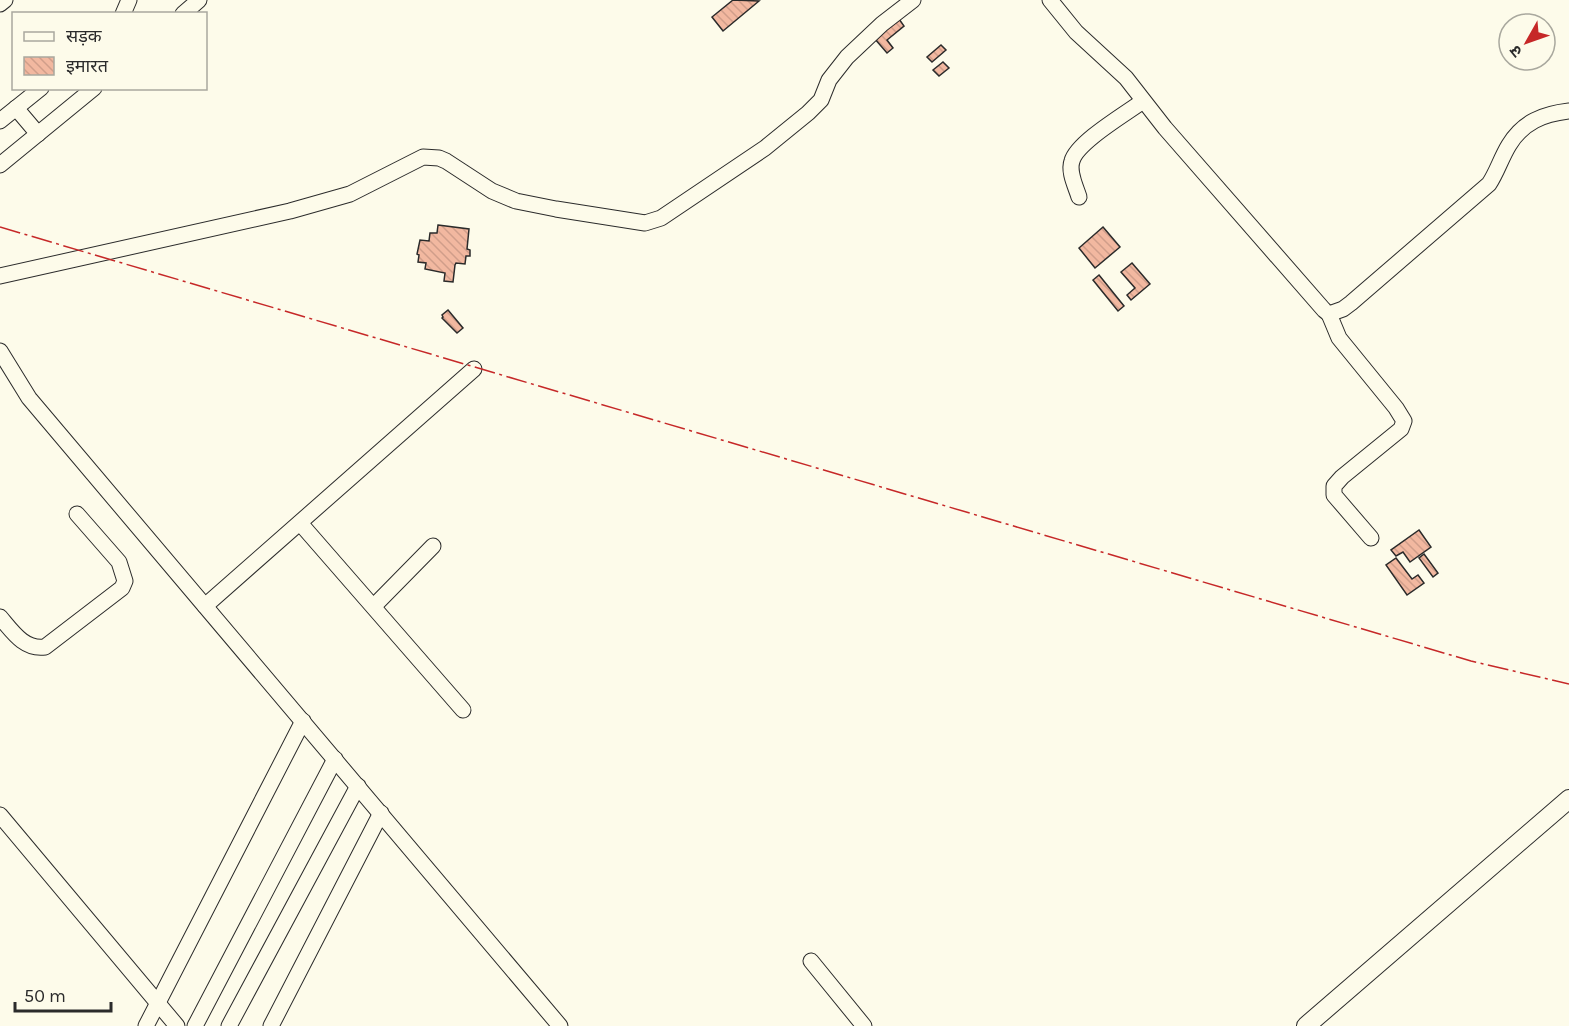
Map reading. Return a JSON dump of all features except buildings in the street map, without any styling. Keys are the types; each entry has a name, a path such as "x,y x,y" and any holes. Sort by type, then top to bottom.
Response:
{"main road":[{"path":"1306,1026 1569,799"}],"street":[{"path":"0,4 5,0"},
{"path":"185,12 199,0"},
{"path":"0,276 336,199 423,157 440,158 492,191 516,201 618,219 652,222 672,212 765,148 808,113 821,100 832,74 846,57 882,24 913,0"},
{"path":"1050,0 1076,32 1126,78 1218,189 1329,314 1339,338 1404,421 1401,429 1334,486 1334,495 1371,538"},
{"path":"0,121 38,90"},
{"path":"0,165 92,90"},
{"path":"1079,197 1071,171 1075,155 1094,135 1143,101"},
{"path":"16,108 38,134"},
{"path":"1329,314 1352,303 1476,196 1495,175 1509,145 1524,127 1545,114 1569,111"},
{"path":"0,351 29,398 560,1026"},
{"path":"205,606 474,369"},
{"path":"0,616 28,645 38,648 45,647 122,588 125,581 119,562 77,514"},
{"path":"300,523 463,710"},
{"path":"374,606 433,546"},
{"path":"146,1026 303,722"},
{"path":"195,1026 335,759"},
{"path":"229,1026 358,786"},
{"path":"271,1026 381,813"},
{"path":"0,815 177,1026"},
{"path":"811,961 864,1026"}],"power":[{"path":"0,227 1471,661 1569,684"}]}
